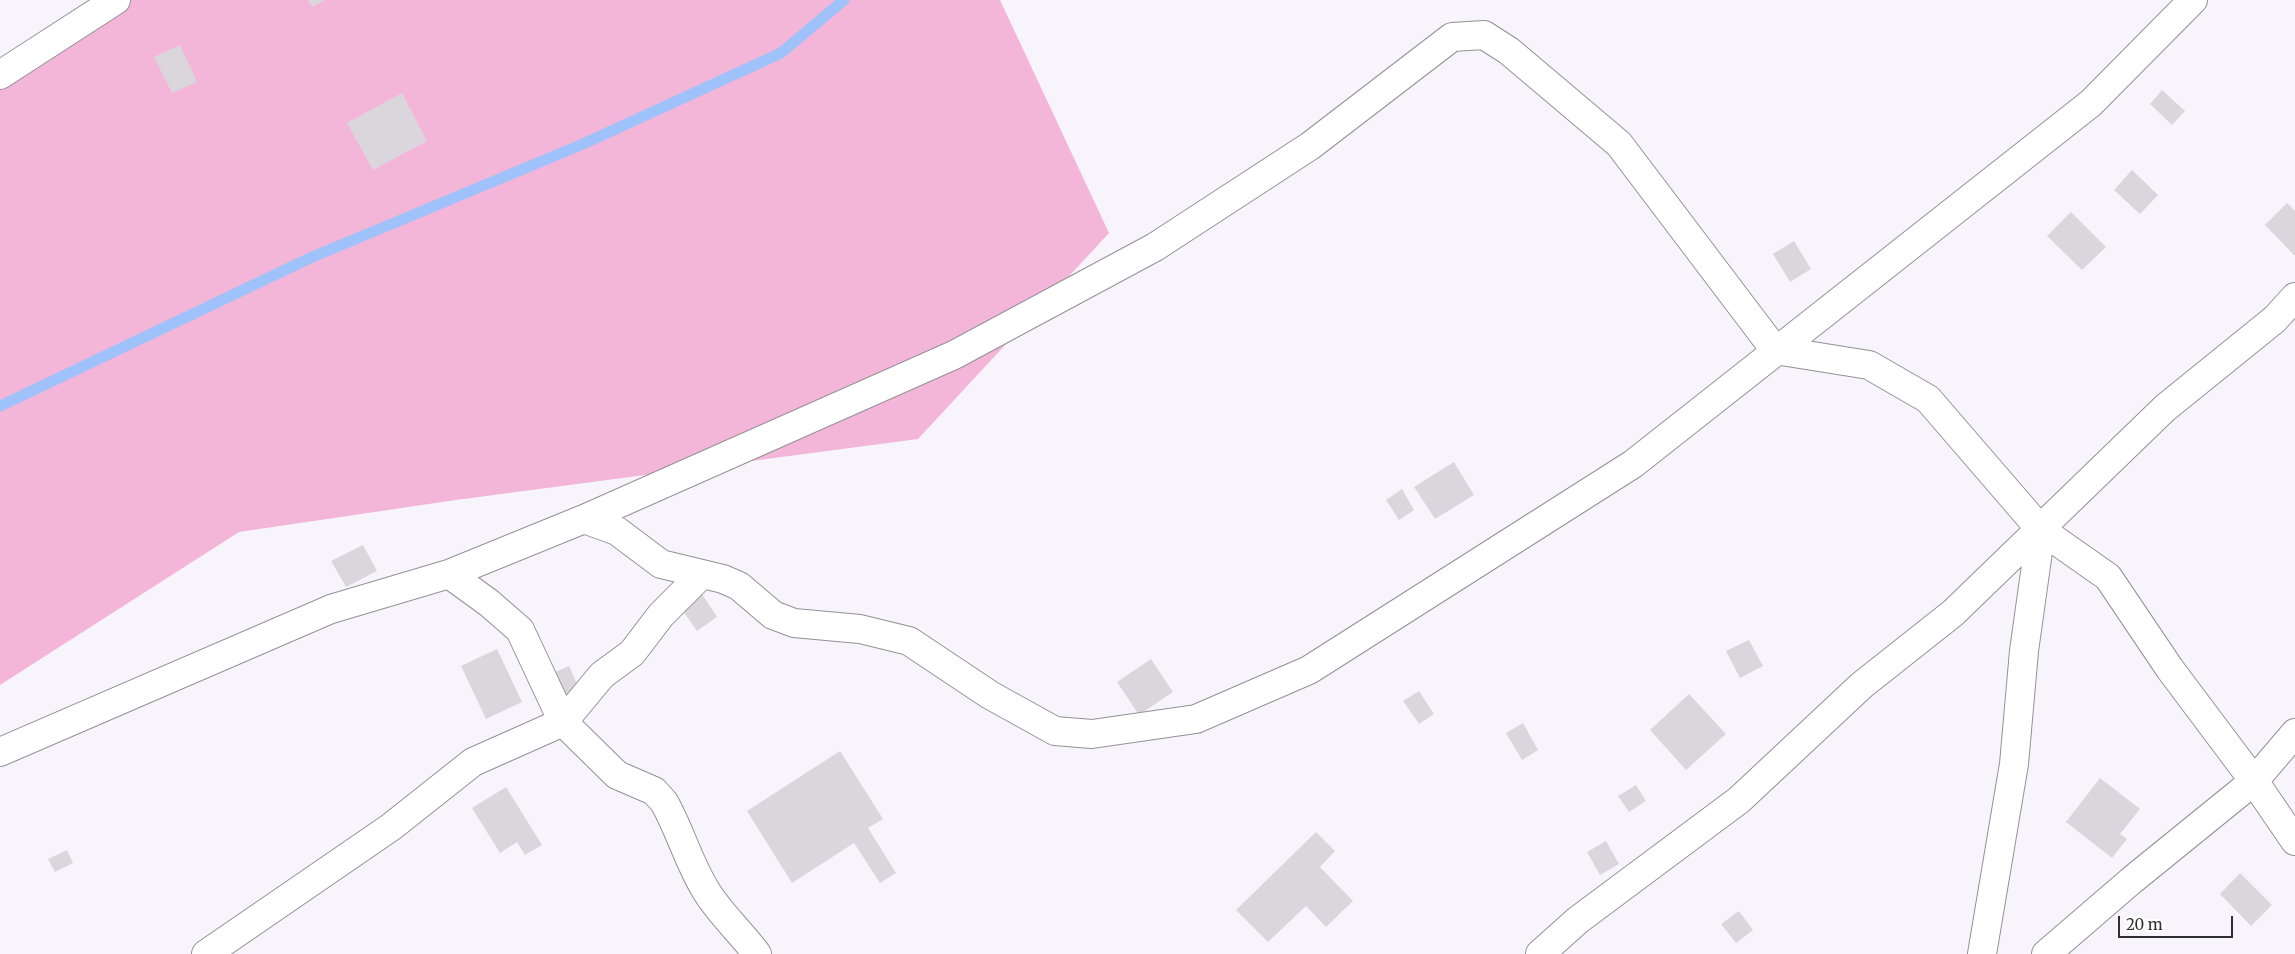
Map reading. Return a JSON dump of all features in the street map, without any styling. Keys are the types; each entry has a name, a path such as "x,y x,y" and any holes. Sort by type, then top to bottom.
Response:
{"street":[{"path":"0,75 116,0"},
{"path":"584,519 617,531 637,549 661,564 723,579 739,586 773,615 794,623 860,628 909,641 990,695 1055,730 1092,734 1196,719 1309,670 1633,464 1775,350 2091,103 2193,0"},
{"path":"0,752 330,609 449,574 584,519 954,355 1155,247 1310,146 1452,37 1484,35 1509,51 1619,144 1775,350 1869,365 1928,399 2041,530 2108,577 2170,669 2254,781 2295,841"},
{"path":"1540,954 1578,920 1740,800 1862,685 1953,613 2041,530 2165,408 2275,319 2295,297"},
{"path":"1982,954 2014,764 2024,651 2041,530"},
{"path":"449,574 489,603 520,630 563,722 617,775 654,791 664,802 704,888 722,916 741,932 757,954"},
{"path":"206,954 391,827 473,762 563,722 602,675 632,652 662,615 702,575"},
{"path":"2046,954 2132,880 2254,781 2295,733"}],"shaded area":[{"path":"125,0 1000,0 1109,233 918,439 456,500 239,532 0,685 0,74"}],"building":[{"path":"308,0 325,0 312,7"},
{"path":"180,45 197,82 172,93 154,57"},
{"path":"2162,90 2185,111 2172,125 2150,104"},
{"path":"402,93 427,141 373,170 347,123"},
{"path":"2132,170 2158,195 2140,214 2114,190"},
{"path":"2287,203 2295,211 2295,256 2265,225"},
{"path":"2071,212 2106,247 2082,270 2047,236"},
{"path":"1794,241 1811,269 1790,282 1773,254"},
{"path":"1454,462 1474,495 1435,519 1414,487"},
{"path":"1402,489 1414,510 1399,520 1386,500"},
{"path":"363,545 377,571 346,587 331,561"},
{"path":"702,594 717,617 697,631 681,608"},
{"path":"1749,640 1763,666 1740,678 1726,651"},
{"path":"497,649 522,702 486,719 461,666"},
{"path":"1151,659 1173,692 1139,715 1117,682"},
{"path":"569,666 581,693 564,702 551,674"},
{"path":"1419,691 1434,714 1419,724 1403,701"},
{"path":"1689,694 1726,734 1686,770 1650,730"},
{"path":"1523,723 1538,750 1522,760 1506,733"},
{"path":"840,751 883,819 868,828 896,873 880,883 854,843 792,883 747,811"},
{"path":"2100,778 2140,809 2120,834 2127,839 2112,858 2066,822"},
{"path":"1636,785 1646,801 1629,812 1618,796"},
{"path":"506,787 542,845 525,855 517,842 500,853 472,808"},
{"path":"1316,832 1335,851 1320,867 1353,901 1326,927 1306,906 1268,942 1236,910"},
{"path":"1606,841 1619,864 1600,875 1587,852"},
{"path":"67,850 73,863 55,872 48,859"},
{"path":"2240,873 2272,905 2251,926 2220,894"},
{"path":"1739,911 1753,930 1736,943 1721,924"}],"waterway":[{"path":"0,406 310,258 583,144 781,53 844,0"}]}
